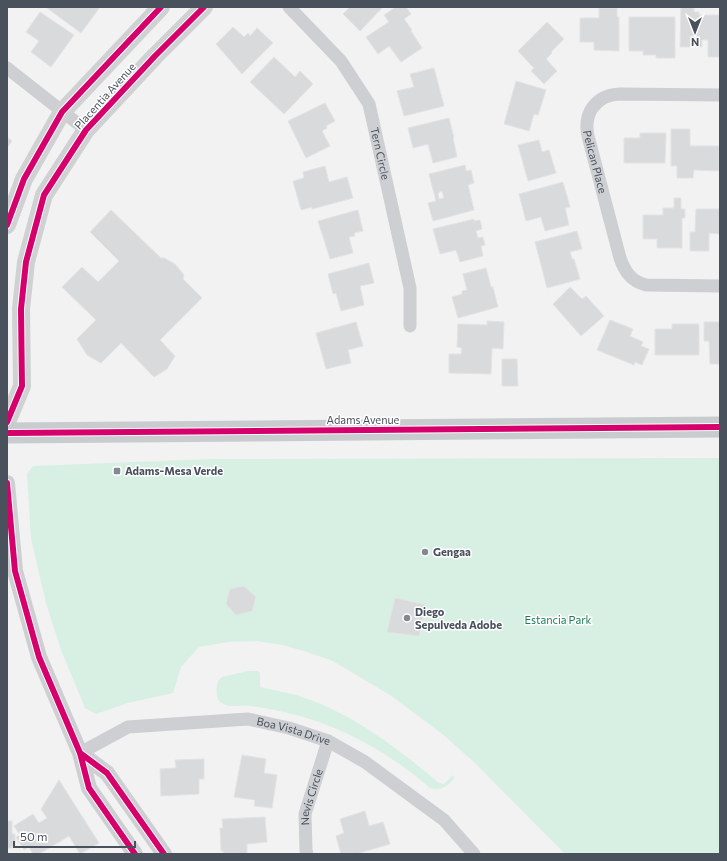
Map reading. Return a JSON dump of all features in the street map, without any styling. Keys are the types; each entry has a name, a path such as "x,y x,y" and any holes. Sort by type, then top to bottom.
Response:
{"main road":[{"name":"Placentia Avenue","path":"7,225 24,179 62,112 161,7"},
{"name":"Placentia Avenue","path":"7,422 22,386 21,309 26,262 44,196 86,130 155,56 204,7"},
{"name":"Adams Avenue","path":"7,433 720,427"}],"street":[{"name":"Tern Circle","path":"289,7 341,61 369,104 410,288 410,326"},
{"path":"7,68 86,130"},
{"name":"Pelican Place","path":"720,95 608,95 600,99 594,105 587,122 588,136 618,251 625,270 632,279 642,283 720,286"},
{"path":"7,483 15,571 39,657 80,753 89,788 135,854"},
{"name":"Boa Vista Drive","path":"80,753 128,727 248,719 289,728 328,741 365,762 444,820 474,854"},
{"name":"Nevis Circle","path":"307,854 305,814 328,741"},
{"path":"80,753 107,773 164,854"}],"green space":[{"name":"Estancia Park","path":"720,458 720,854 565,854 474,762 441,733 390,695 333,661 283,645 256,641 228,642 199,647 181,667 173,693 128,703 96,714 85,708 61,650 46,603 31,539 27,474 33,466 210,459"},
{"path":"248,671 257,671 260,673 260,687 296,695 316,702 354,721 406,756 439,783 444,784 453,775 454,778 444,788 430,788 415,775 381,752 364,742 326,725 307,718 254,706 225,705 218,699 218,681 222,677"}],"building":[{"path":"100,7 81,33 47,8"},
{"path":"350,7 383,7 360,31 343,14"},
{"path":"396,7 406,7 411,14 404,19 422,48 401,62 389,46 378,54 366,37 389,22 384,15"},
{"path":"681,7 694,7 694,12 699,12 699,15 720,15 720,57 708,57 708,40 702,40 702,47 680,47"},
{"path":"599,8 617,8 617,17 619,17 619,51 594,50 594,42 580,42 580,18 599,18"},
{"path":"40,12 74,35 51,67 31,52 39,41 26,32"},
{"path":"629,17 675,17 675,58 656,58 656,55 643,55 643,51 629,51"},
{"path":"547,22 564,39 546,59 557,71 544,84 531,71 534,68 518,51"},
{"path":"233,27 244,37 248,33 250,36 257,28 273,43 242,74 216,44"},
{"path":"274,57 295,77 300,71 313,84 284,114 250,82"},
{"path":"434,68 444,106 404,116 397,91 414,87 410,74"},
{"path":"516,81 546,90 538,115 534,114 529,131 504,124"},
{"path":"325,103 335,121 326,126 327,128 322,131 330,146 306,158 288,121"},
{"path":"449,118 457,157 433,163 428,144 413,148 408,128"},
{"path":"671,129 690,129 690,146 719,146 719,171 694,170 693,178 677,178 677,166 671,166"},
{"path":"640,133 666,133 665,163 624,163 624,138 640,138"},
{"path":"7,137 12,141 7,148"},
{"path":"539,140 542,152 549,150 556,173 528,181 518,145"},
{"path":"465,165 466,171 471,170 474,183 468,185 474,210 433,221 428,203 436,201 429,174","holes":["442,191 444,198 439,199 438,193"]},
{"path":"325,166 329,182 347,177 353,198 312,209 312,207 301,210 293,181 304,178 303,172"},
{"path":"563,182 570,207 565,208 569,225 545,231 541,217 526,221 519,194"},
{"path":"674,198 681,198 681,209 685,209 685,218 682,218 682,248 657,248 657,239 643,239 643,215 663,215 663,208 674,208"},
{"path":"696,209 720,209 720,234 709,233 709,251 690,251 690,232 695,232"},
{"path":"111,210 161,258 175,264 184,275 183,279 202,298 160,340 175,356 167,369 154,377 121,343 101,363 87,355 77,339 96,320 62,287 82,267 98,282 119,261 90,232"},
{"path":"358,210 363,231 354,233 355,236 349,237 353,253 330,259 318,221"},
{"path":"474,219 474,221 480,220 482,229 476,231 478,238 483,237 485,245 481,246 483,256 460,262 456,250 440,254 433,229"},
{"path":"577,231 582,249 570,252 572,259 574,259 580,279 547,288 535,242"},
{"path":"369,263 374,283 360,286 364,305 341,311 336,293 333,294 328,274"},
{"path":"486,268 498,307 458,318 452,297 462,294 462,291 467,290 463,274"},
{"path":"570,287 582,299 586,296 604,316 581,336 553,304"},
{"path":"610,320 633,329 630,336 643,342 641,346 649,349 642,365 635,362 634,365 597,350"},
{"path":"487,321 504,322 503,349 492,348 491,374 449,373 449,354 461,354 462,348 457,347 458,324 487,325"},
{"path":"356,322 363,346 348,350 351,363 326,369 316,333"},
{"path":"704,322 720,322 720,364 710,364 709,341 704,341"},
{"path":"672,324 699,324 699,355 655,355 655,329 672,329"},
{"path":"502,359 517,359 518,386 502,386"},
{"path":"244,586 256,597 252,611 236,615 226,604 230,589"},
{"name":"Diego Sepulveda Adobe","path":"395,598 426,605 419,636 387,632"},
{"path":"242,755 266,759 264,773 277,775 272,808 254,806 255,800 234,797"},
{"path":"204,759 204,779 199,779 199,794 161,796 160,769 176,768 175,760"},
{"path":"59,780 99,843 80,854 69,836 39,854 33,854 29,847 24,850 16,837 20,835 14,826 33,814 39,823 47,818 41,809"},
{"path":"365,811 369,826 383,822 390,844 359,853 360,854 341,854 336,836 344,833 340,819"},
{"path":"265,817 267,842 247,844 247,854 224,854 223,851 221,851 220,828 223,828 222,819"},
{"path":"7,821 12,821 12,834 15,834 15,846 12,846 12,848 7,848"}],"cycle path":[{"path":"7,225 24,179 62,112 161,7"},
{"path":"7,422 22,386 21,309 26,262 44,195 86,130 155,56 204,7"},
{"path":"7,433 720,427"},
{"path":"7,483 15,571 39,657 80,753 89,788 135,854"},
{"path":"80,753 107,773 164,854"}],"place":[{"name":"Adams-Mesa Verde","path":"117,471"},
{"name":"Gengaa","path":"425,552"},
{"name":"Diego Sepulveda Adobe","path":"407,618"}]}
